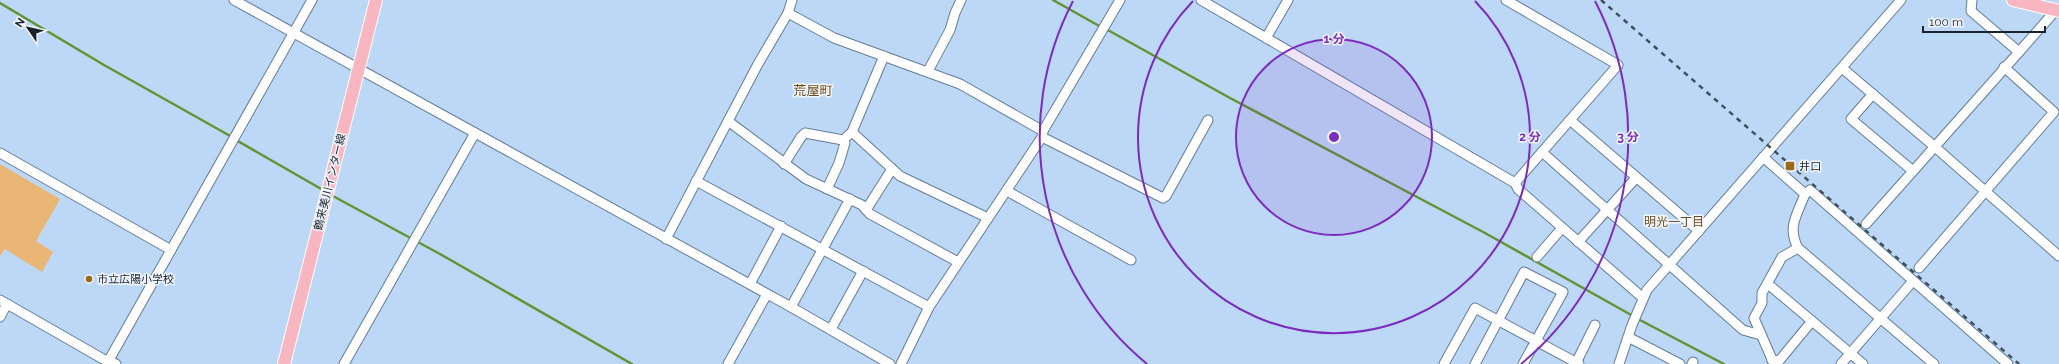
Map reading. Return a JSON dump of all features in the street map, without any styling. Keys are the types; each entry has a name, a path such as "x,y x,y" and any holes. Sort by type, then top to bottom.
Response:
{"main road":[{"name":"鶴来美川インター線","path":"284,364 376,0"},
{"path":"2014,0 2057,11"}],"street":[{"path":"234,0 750,284 890,364"},
{"path":"0,317 4,302 103,359 112,362 171,250 312,0"},
{"path":"666,239 758,64 788,13 792,0"},
{"path":"928,71 950,30 961,0"},
{"path":"901,364 929,307 1007,191 1043,134 1120,0"},
{"path":"1202,0 1515,183 1518,189 1643,298"},
{"path":"1266,38 1288,0"},
{"path":"1506,0 1618,65 1515,183"},
{"path":"1619,364 1635,317 1647,290 1901,0"},
{"path":"1972,0 1971,11 2019,52"},
{"path":"1866,224 2004,67 2057,11"},
{"path":"788,13 834,38 928,71 960,84 1043,134 1163,198 1166,196 1208,120"},
{"path":"784,164 805,133 842,140 852,132 884,56"},
{"path":"1919,268 1986,193 2054,112 2004,67"},
{"path":"1842,68 2059,256"},
{"path":"1873,94 1851,119 1913,171"},
{"path":"1570,120 1699,231"},
{"path":"728,121 806,179 862,205 870,214 958,262"},
{"path":"852,132 900,176 988,218"},
{"path":"344,364 475,133"},
{"path":"827,189 840,163 845,143 842,140"},
{"path":"1542,152 1743,330 1761,335"},
{"path":"0,153 171,250"},
{"path":"1763,157 1804,194"},
{"path":"866,210 892,168"},
{"path":"1578,242 1636,178"},
{"path":"696,181 929,307"},
{"path":"1934,364 1798,248 1793,237 1792,228 1804,194 1810,190 2008,364"},
{"path":"1007,191 1131,260"},
{"path":"791,307 850,199"},
{"path":"750,284 781,226"},
{"path":"1537,257 1562,228"},
{"path":"1798,248 1782,257 1762,294 1762,303 1754,318 1773,362 1779,361 1812,321"},
{"path":"831,329 863,271"},
{"path":"1475,364 1524,272 1563,292 1523,364"},
{"path":"1841,364 1913,281"},
{"path":"1768,284 1863,364"},
{"path":"728,364 767,294"},
{"path":"1447,363 1475,308 1578,364 1595,325"},
{"path":"1628,337 1680,364"}],"shaded area":[{"path":"0,164 60,199 36,241 53,252 42,272 5,249 0,256"}],"waterway":[{"path":"1053,0 1101,27"},
{"path":"0,3 104,65 232,137"},
{"path":"1106,29 1230,98 1485,233 1633,316"},
{"path":"236,140 323,190"},
{"path":"331,195 440,254 632,364"},
{"path":"1638,319 1724,364"}],"railway":[{"path":"1601,0 2019,364"}],"place":[{"name":"井口","path":"1790,166"},
{"name":"市立広陽小学校","path":"89,279"}],"district":[{"name":"荒屋町","path":"813,90"},
{"name":"明光一丁目","path":"1674,222"}]}
